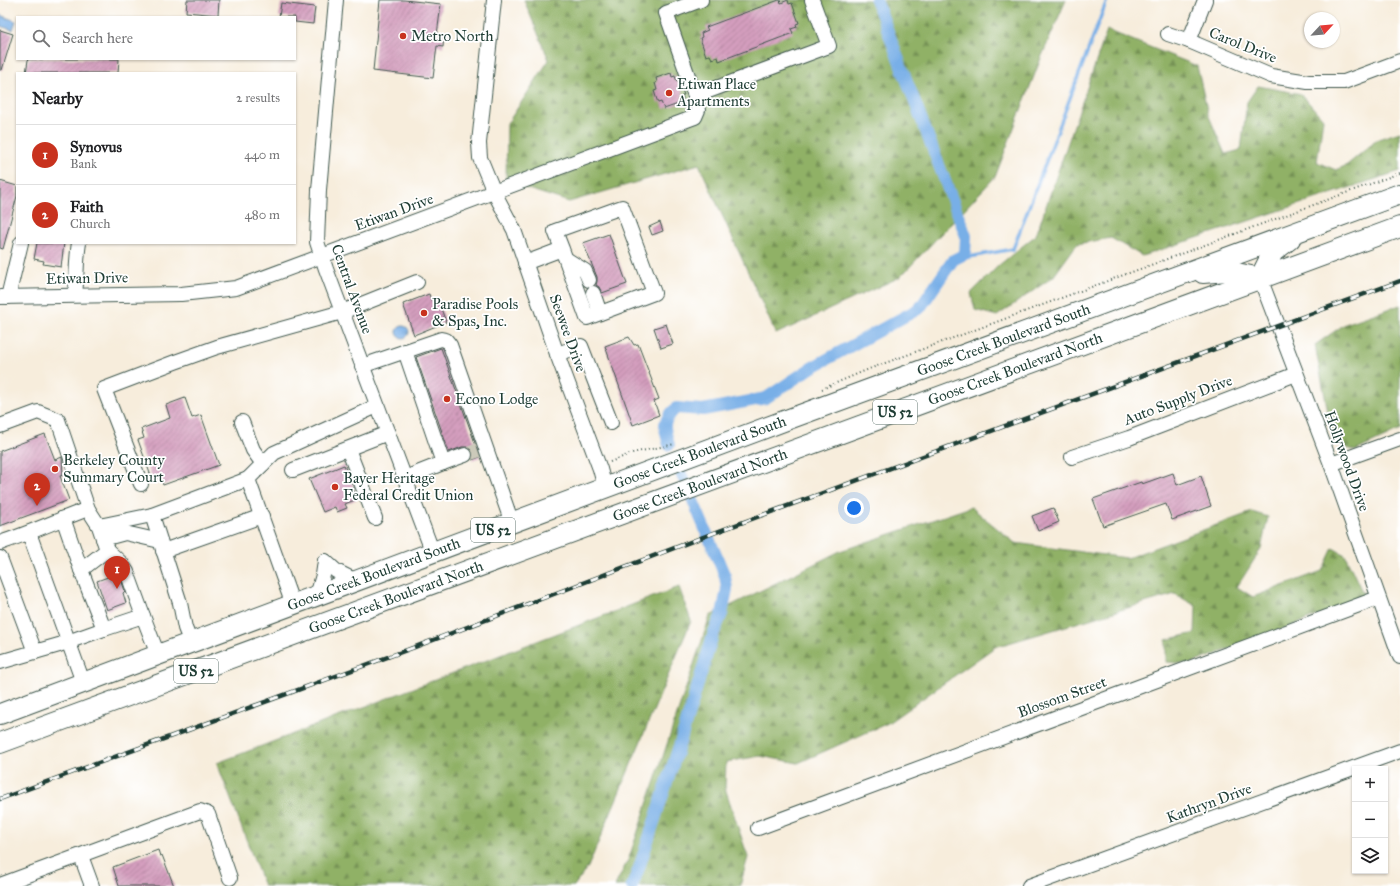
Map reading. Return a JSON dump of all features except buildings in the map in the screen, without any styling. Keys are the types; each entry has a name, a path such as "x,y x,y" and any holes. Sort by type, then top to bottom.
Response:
{"highway":[{"name":"Goose Creek Boulevard South","path":"0,714 789,419 1400,194"},
{"path":"1178,276 1226,271 1260,278 1273,252 1287,241 1313,226"},
{"name":"Goose Creek Boulevard North","path":"0,743 1400,227"},
{"path":"391,599 418,577 428,564 433,553 458,564 499,559"}],"street":[{"name":"Central Avenue","path":"336,0 319,190 317,242 321,257 433,553"},
{"name":"Seewee Drive","path":"494,0 479,143 480,158 494,192 514,230 557,354 600,469 605,488"},
{"path":"701,0 666,13 695,96 829,46 812,0"},
{"path":"1189,41 1205,0"},
{"name":"Carol Drive","path":"1168,34 1189,41 1271,76 1308,82 1344,82 1400,62"},
{"name":"Etiwan Drive","path":"4,297 182,294 236,288 695,117 698,110 695,96"},
{"path":"622,208 654,293 600,313 587,318 555,231 622,208"},
{"path":"4,297 21,244"},
{"path":"75,295 77,274 76,260 79,244"},
{"path":"525,263 564,254"},
{"path":"564,254 585,272 600,313"},
{"name":"Hollywood Drive","path":"1260,278 1331,464 1400,657"},
{"path":"140,484 104,389 217,347 342,312 418,282"},
{"path":"362,366 441,339 446,340 450,345 482,448 512,523"},
{"path":"557,354 581,346 611,423"},
{"path":"405,351 443,463"},
{"name":"Auto Supply Drive","path":"1072,457 1129,438 1296,374"},
{"path":"81,570 103,538 152,515 248,479 274,453 377,406"},
{"path":"0,426 38,412 58,420 88,509 103,538 127,572 158,655"},
{"path":"242,422 253,450 262,464"},
{"path":"293,470 388,433"},
{"path":"1331,464 1400,439"},
{"path":"348,449 375,518"},
{"path":"405,478 465,455"},
{"path":"248,479 293,605"},
{"path":"0,543 88,509"},
{"path":"152,515 180,603 185,628 191,642"},
{"path":"103,538 125,533 161,546 262,516"},
{"path":"63,518 104,629"},
{"path":"29,533 83,682"},
{"path":"0,558 35,652"},
{"path":"317,596 325,561 336,571 356,581"},
{"name":"Blossom Street","path":"758,828 1378,598"},
{"path":"0,662 68,642 143,616"},
{"name":"Kathryn Drive","path":"1029,886 1400,751"},
{"path":"0,885 20,882 81,856 200,811 208,814 230,878"},
{"path":"81,856 92,886"}],"path":[{"path":"819,391 869,369 1400,173"},
{"path":"600,469 615,460 645,450 676,444"}],"green space":[{"path":"524,0 1066,0 1041,58 995,177 900,277 776,334 699,164 569,202 506,182 507,124 549,60"},
{"path":"1107,30 1197,66 1208,114 1225,154 1241,150 1247,102 1258,86 1301,94 1323,119 1317,162 1336,170 1347,165 1378,139 1400,132 1400,171 1142,256 1111,238 1077,244 1053,277 997,316 975,310 971,293 998,266 1036,235"},
{"path":"1400,305 1400,430 1355,451 1334,443 1315,345 1345,324"},
{"path":"971,507 1015,543 1127,558 1252,512 1268,517 1261,549 1237,587 1253,597 1322,571 1333,548 1345,555 1365,598 1190,664 1166,662 1166,640 1195,633 1196,606 1175,594 995,647 888,723 798,763 760,756 726,762 725,788 748,857 740,886 615,886 629,858 710,616 840,551"},
{"path":"679,587 691,621 588,867 574,886 264,886 217,763"}],"water":[{"path":"0,15 16,21 13,30 0,26"},
{"path":"401,326 405,326 409,332 405,338 401,338 397,334 397,330"}],"waterway":[{"path":"669,445 665,425 668,417 676,408 703,410 766,398 811,368 920,308 953,260 965,254 966,236 876,0"},
{"path":"953,260 1013,249 1107,0"},
{"path":"680,471 683,478"},
{"path":"632,886 680,743 713,635 722,614 727,589 725,576 691,496"}],"tunnel":[{"path":"465,455 479,450"}],"railway":[{"path":"0,799 415,647 711,534 1400,281"}],"place":[{"name":"Metro North","path":"403,36"},
{"name":"Etiwan Place Apartments","path":"669,93"},
{"name":"Paradise Pools & Spas, Inc.","path":"424,313"},
{"name":"Econo Lodge","path":"447,399"},
{"name":"Berkeley County Summary Court","path":"55,469"},
{"name":"Bayer Heritage Federal Credit Union","path":"335,487"},
{"name":"Faith","path":"37,506"},
{"name":"Synovus","path":"117,589"}]}
